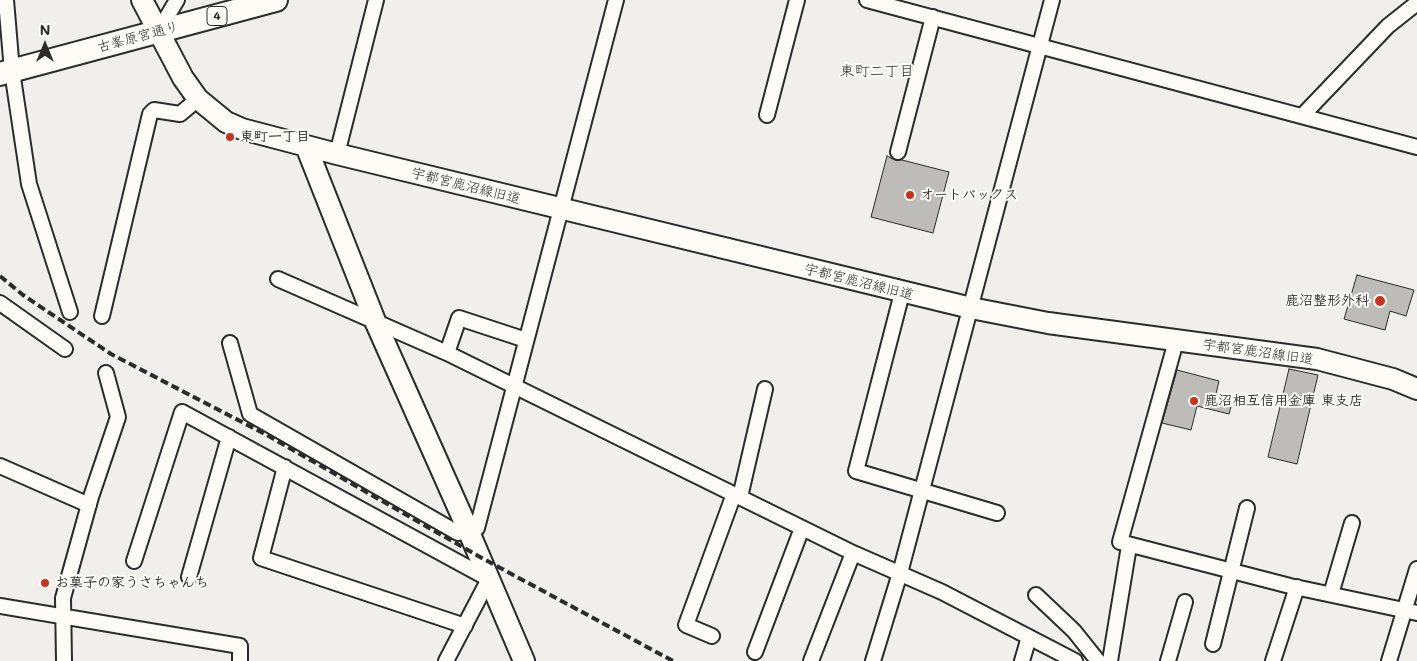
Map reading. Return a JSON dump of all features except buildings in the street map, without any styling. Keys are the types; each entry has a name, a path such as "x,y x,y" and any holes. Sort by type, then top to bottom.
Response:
{"main road":[{"name":"古峯原宮通り","path":"6,72 276,0"}],"street":[{"path":"6,0 6,72 28,184 70,312"},
{"name":"宇都宮鹿沼線旧道","path":"142,0 183,78 198,99 214,114 242,129 902,293 1048,323 1316,359 1393,379 1417,390"},
{"path":"158,32 177,0"},
{"path":"337,154 376,0"},
{"path":"230,344 250,414 458,533 469,532 477,528 616,0"},
{"path":"767,115 797,0"},
{"path":"867,0 1417,147"},
{"path":"873,661 900,573 1052,0"},
{"path":"1302,116 1388,26 1417,3"},
{"path":"898,152 933,17"},
{"path":"102,316 150,114 154,110 180,114 198,99"},
{"path":"306,146 375,321 524,661"},
{"path":"278,280 375,321 515,385 853,553 942,592 1075,661"},
{"path":"902,293 856,471 997,513"},
{"path":"0,303 65,349"},
{"path":"447,353 459,318 526,340"},
{"path":"1176,341 1120,542 1129,546 1297,587 1411,611"},
{"path":"64,661 63,598 89,505 118,417 106,373"},
{"path":"712,636 686,625 737,496 765,388"},
{"path":"134,561 182,412 489,579"},
{"path":"189,577 229,437"},
{"path":"0,466 89,505"},
{"path":"285,467 261,558 465,626"},
{"path":"1213,644 1247,508"},
{"path":"1331,594 1352,523"},
{"path":"755,652 802,528"},
{"path":"1110,661 1129,546"},
{"path":"811,661 853,553"},
{"path":"1389,661 1411,611 1417,569"},
{"path":"446,661 489,579"},
{"path":"1273,661 1297,587"},
{"path":"1036,595 1074,631 1098,661"},
{"path":"1168,661 1185,602"},
{"path":"0,606 240,646 240,661"},
{"path":"1022,661 1029,637"}],"railway":[{"path":"0,276 23,295 111,354 265,434 480,557 673,661"}],"place":[{"name":"東町一丁目","path":"230,137"},
{"name":"オートバックス","path":"910,195"},
{"name":"鹿沼整形外科","path":"1380,301"},
{"name":"鹿沼相互信用金庫 東支店","path":"1194,401"},
{"name":"お菓子の家うさちゃんち","path":"45,583"}],"district":[{"name":"東町二丁目","path":"877,71"}]}
